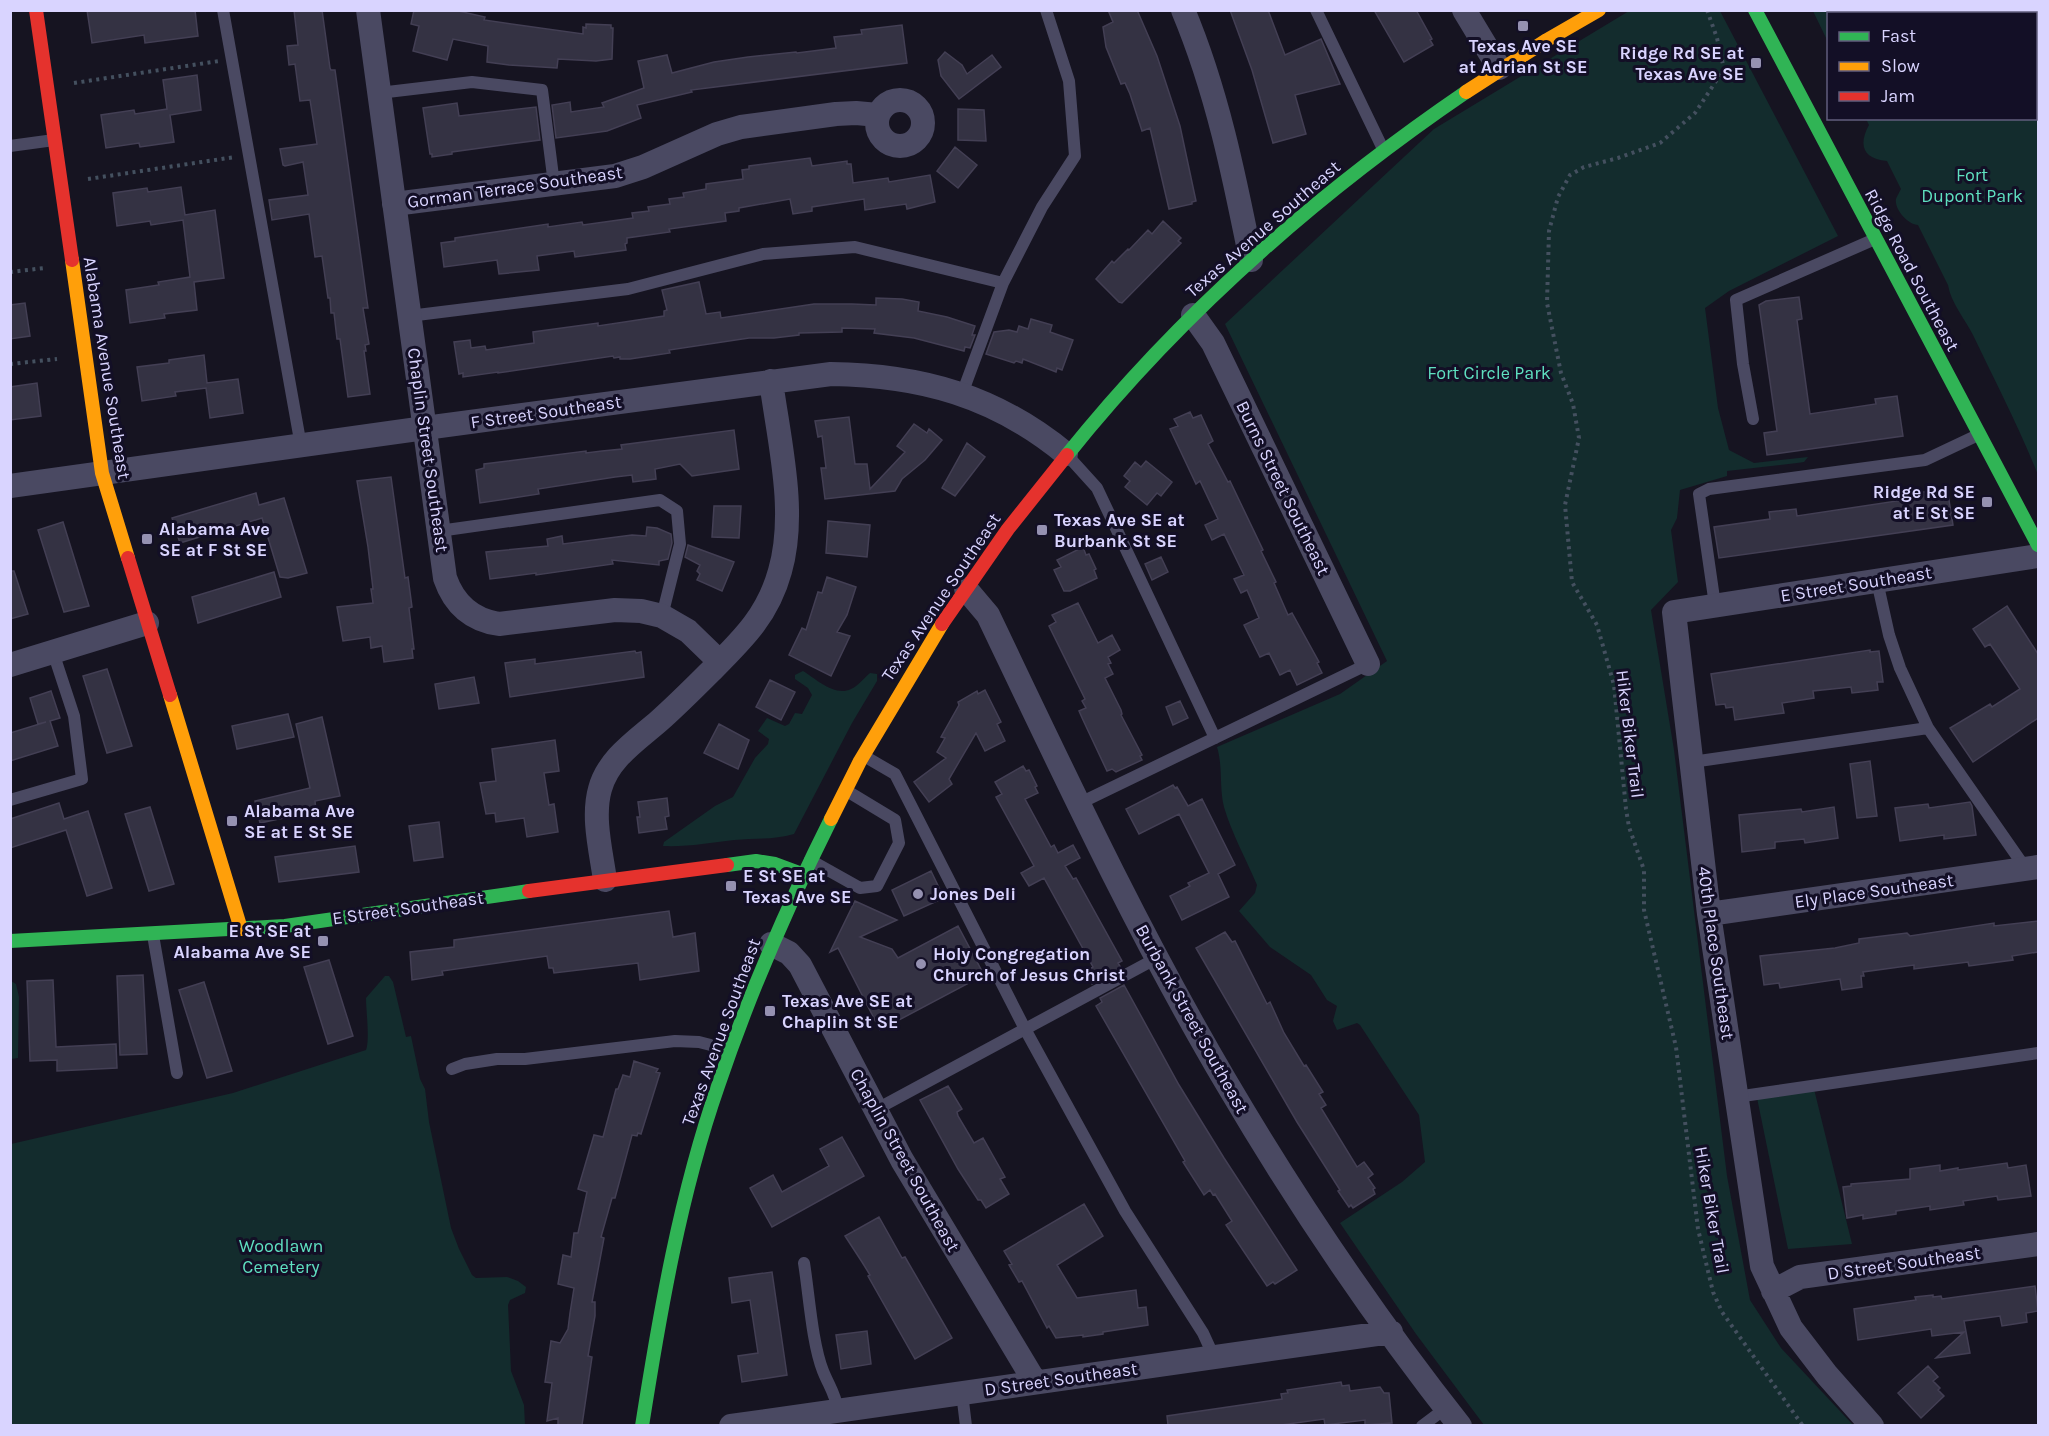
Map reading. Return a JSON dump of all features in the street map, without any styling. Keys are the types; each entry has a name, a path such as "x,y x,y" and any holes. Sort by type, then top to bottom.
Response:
{"main road":[{"name":"Alabama Avenue Southeast","path":"36,10 102,473 241,929"},
{"name":"Texas Avenue Southeast","path":"642,1425 665,1286 693,1168 718,1084 771,944 843,789 905,680 966,589 1066,454 1111,401 1193,315 1251,260 1305,212 1384,150 1499,68 1599,10"},
{"name":"Ridge Road Southeast","path":"1755,10 2038,545"},
{"name":"E Street Southeast","path":"10,941 285,926 604,879 756,861 775,864 802,874"}],"street":[{"name":"Chaplin Street Southeast","path":"368,10 439,531 446,578 452,594 462,607 483,620 508,624 615,610 641,611 662,616 698,639 720,662"},
{"path":"1183,10 1220,118 1238,190 1251,260"},
{"path":"1464,10 1499,68"},
{"name":"Gorman Terrace Southeast","path":"394,204 603,178 626,173 717,134 741,127 842,113 879,115"},
{"name":"Burns Street Southeast","path":"1193,315 1213,343 1368,664"},
{"name":"F Street Southeast","path":"10,486 831,374 916,381 962,394 1016,418 1066,454"},
{"path":"604,879 597,802 607,772 620,755 674,708 745,638 756,624 772,595 782,564 786,535 786,491 771,381"},
{"name":"E Street Southeast","path":"1674,612 2038,556"},
{"name":"Burbank Street Southeast","path":"966,589 988,615 1078,804 1157,958 1225,1081 1262,1143 1328,1243 1453,1417"},
{"name":"40th Place Southeast","path":"1674,612 1709,914 1762,1266 1773,1291"},
{"path":"10,665 147,623"},
{"name":"Ely Place Southeast","path":"1709,914 2032,868"},
{"name":"Chaplin Street Southeast","path":"771,944 789,953 800,965 902,1160 1035,1382"},
{"name":"D Street Southeast","path":"1773,1291 1800,1277 2038,1244"},
{"path":"1773,1291 1791,1328 1808,1352 1872,1425"},
{"name":"D Street Southeast","path":"731,1425 763,1423 838,1410 869,1416 962,1393 1391,1332"}],"lane":[{"path":"223,10 301,446"},
{"path":"962,394 1003,283 1042,207 1075,156 1069,81 1046,10"},
{"path":"1316,10 1384,150"},
{"path":"379,93 472,82 542,90 554,184"},
{"path":"10,146 55,140"},
{"path":"1753,419 1743,363 1736,300 1875,238"},
{"path":"409,316 628,289 763,254 855,247 1003,283"},
{"path":"1714,606 1699,494 1709,489 1925,460 1979,434"},
{"path":"1066,454 1097,488 1215,738"},
{"path":"439,531 660,500 678,511 680,544 662,616"},
{"path":"1877,581 1889,635 1900,668 1928,728 2032,868"},
{"path":"10,800 82,779 74,716 53,652"},
{"path":"1078,804 1368,664"},
{"path":"1692,762 1928,728"},
{"path":"862,755 895,774 1025,1029 1125,1211 1203,1333 1214,1357"},
{"path":"809,860 860,888 877,886 898,843 895,820 843,789"},
{"path":"153,933 177,1072"},
{"path":"875,1110 1157,958"},
{"path":"452,1069 465,1064 497,1059 525,1059 675,1041 699,1042 731,1051"},
{"path":"1736,1096 2038,1053"},
{"path":"804,1263 816,1342 823,1371 835,1394 838,1410"},
{"path":"962,1393 966,1425"},
{"path":"1422,1425 1453,1417"}],"path":[{"name":"Hiker Biker Trail","path":"1707,10 1717,38 1724,69 1695,113 1660,143 1618,158 1584,166 1570,175 1558,197 1549,231 1547,303 1562,373 1573,404 1579,438 1565,505 1572,582 1597,625 1614,685 1626,809 1629,827 1644,870 1644,910 1676,1047 1698,1229 1713,1292 1722,1312 1803,1425"},
{"path":"74,83 232,60"},
{"path":"88,179 249,155"},
{"path":"10,272 45,268"},
{"path":"10,364 57,359"}],"green space":[{"name":"Fort Circle Park","path":"1629,11 1720,11 1838,236 1729,291 1705,308 1718,408 1729,450 1754,463 1808,457 1804,462 1727,471 1727,476 1680,490 1677,518 1671,530 1678,582 1651,610 1674,750 1727,1176 1750,1300 1781,1348 1853,1425 1484,1425 1416,1334 1340,1223 1402,1182 1425,1162 1419,1115 1360,1025 1357,1023 1337,1030 1333,1021 1337,1006 1327,1000 1311,975 1270,947 1239,911 1255,893 1257,885 1224,807 1217,747 1340,694 1387,661 1225,324 1434,129"},
{"name":"Fort Dupont Park","path":"1813,11 2038,11 2038,475 2007,404 1973,335 1955,305 1948,285 1918,225 1907,220 1897,208 1896,199 1901,189 1887,161 1879,160 1868,154 1864,145 1869,125 1866,120 2037,120 2037,12 1827,12 1827,40"},
{"path":"803,671 826,686 839,691 854,688 870,673 877,674 877,681 852,723 794,834 772,838 663,846 664,842 715,806 733,797 755,758 768,744 769,739 758,731 767,718 785,726 789,724 795,713 802,714 812,695 808,688 795,679 795,675"},
{"name":"Woodlawn Cemetery","path":"385,976 389,976 393,982 406,1037 411,1036 420,1079 425,1089 429,1122 451,1228 459,1249 472,1275 476,1278 507,1277 526,1287 525,1293 510,1300 508,1305 511,1371 524,1405 525,1425 11,1425 11,1144 233,1093 366,1050 368,1033 366,998"},
{"path":"11,981 16,984 19,997 18,1058 11,1059"},
{"path":"1814,1089 1852,1244 1788,1249 1756,1093"}],"building":[{"path":"87,10 195,10 198,36 145,43 144,35 92,43"},
{"path":"294,10 322,10 330,68 335,70 368,308 363,308 369,344 365,345 366,351 364,351 370,394 348,397 340,339 337,339 334,313 331,313 322,256 315,257 309,214 272,220 269,200 308,195 303,162 283,165 280,149 317,144 310,100 300,101 295,64 289,65 287,46 298,45"},
{"path":"414,10 454,10 485,17 484,20 583,34 583,27 586,28 586,24 611,25 613,28 612,59 596,61 558,59 557,68 509,65 487,62 488,46 453,39 447,60 413,51 419,26 411,24"},
{"path":"1108,10 1137,10 1157,56 1180,126 1196,201 1192,204 1169,209 1150,128 1142,131 1130,94 1125,83 1121,84 1106,47 1103,27 1113,22"},
{"path":"1230,10 1268,10 1285,55 1321,39 1340,84 1295,95 1306,134 1273,143 1252,70"},
{"path":"1374,10 1416,10 1433,45 1404,62"},
{"path":"902,25 907,63 691,90 692,92 637,105 641,118 607,131 556,138 552,105 570,102 571,112 604,107 602,103 644,88 638,61 667,55 672,73 714,62 836,48 834,37 862,34 861,30"},
{"path":"945,52 962,65 967,74 992,55 1001,67 959,99 941,76 938,60"},
{"path":"197,75 201,110 170,115 174,142 140,147 139,143 106,148 101,115 134,110 135,114 167,109 163,80"},
{"path":"457,103 459,116 536,107 540,140 452,152 452,154 432,157 423,108"},
{"path":"958,109 984,110 986,141 958,140"},
{"path":"955,147 977,165 958,188 937,171"},
{"path":"810,158 812,166 847,161 847,164 851,164 853,183 888,178 889,182 930,175 935,202 907,209 906,204 865,210 864,199 812,207 812,211 793,214 790,199 739,208 739,211 725,213 726,221 627,238 626,250 575,257 574,251 537,256 539,270 499,274 497,260 444,267 441,243 455,241 455,238 548,224 548,227 582,222 583,225 633,218 632,213 649,211 648,207 670,204 669,199 684,197 683,193 706,189 706,184 743,179 742,170 749,169 749,166"},
{"path":"181,187 185,215 215,210 224,278 194,282 197,310 164,314 165,318 130,323 126,290 190,277 183,220 151,225 150,221 117,226 113,193 147,188 148,192"},
{"path":"1163,221 1181,238 1178,241 1181,243 1122,303 1119,302 1096,279 1112,261 1114,263 1148,230 1152,234"},
{"path":"699,282 706,314 720,312 721,318 814,304 876,305 876,298 902,299 919,302 918,311 975,326 972,335 975,335 970,348 965,347 964,351 914,338 874,333 875,329 842,328 842,332 749,338 669,350 670,353 630,359 613,356 498,373 463,377 463,373 459,374 454,342 470,340 471,348 485,346 486,350 534,343 533,332 598,323 598,326 664,316 664,311 667,310 662,290"},
{"path":"1799,297 1802,319 1797,320 1810,414 1876,404 1875,399 1897,396 1903,436 1767,455 1764,433 1777,431 1759,305 1766,301"},
{"path":"25,303 30,336 10,339 10,305"},
{"path":"1031,319 1052,325 1050,332 1073,340 1062,370 1057,368 1056,372 1023,359 1022,363 1016,361 1014,363 986,354 994,332 1009,330 1017,332 1019,326 1028,329"},
{"path":"204,355 207,383 238,379 243,413 210,418 206,388 175,392 176,396 142,401 137,367"},
{"path":"37,383 41,416 10,420 10,387"},
{"path":"1190,412 1193,418 1201,415 1213,441 1208,444 1228,482 1230,481 1263,550 1261,551 1288,615 1292,613 1319,662 1317,663 1322,673 1297,685 1290,670 1280,675 1269,653 1260,657 1244,625 1259,618 1247,590 1241,593 1234,579 1244,575 1224,534 1212,540 1205,525 1218,519 1200,481 1196,484 1170,429 1178,426 1174,419"},
{"path":"849,417 855,464 867,464 870,489 905,452 897,446 914,424 927,433 929,429 942,440 925,460 902,479 895,491 825,499 821,468 826,468 822,436 818,437 815,421"},
{"path":"734,430 739,469 692,476 680,464 655,469 656,479 633,482 632,475 615,477 538,489 539,494 480,503 476,470 484,468 484,464 586,451 586,453 622,449 621,445"},
{"path":"967,443 985,457 955,496 942,488"},
{"path":"1146,461 1172,482 1161,496 1157,493 1147,505 1125,487 1130,481 1124,476 1135,462 1141,467"},
{"path":"391,477 405,578 408,577 414,649 412,649 413,658 384,662 382,646 371,648 370,637 343,641 337,607 373,603 368,547 357,481"},
{"path":"1940,490 1940,495 1948,494 1953,525 1719,558 1714,527 1770,519 1769,512 1796,509 1797,516 1917,498 1916,493"},
{"path":"256,493 259,505 284,498 307,573 288,578 280,577 262,518 180,543 172,518"},
{"path":"714,506 741,506 739,538 712,537"},
{"path":"828,521 870,525 867,557 826,553"},
{"path":"63,522 89,606 64,612 38,530"},
{"path":"647,527 657,528 671,534 672,543 668,559 659,561 659,565 612,560 613,564 490,579 486,552 548,546 547,539 562,536 563,544 632,535 646,536"},
{"path":"688,545 734,562 722,591 697,580 700,565 685,557"},
{"path":"1083,547 1096,569 1094,570 1097,578 1070,591 1064,591 1054,570 1061,567 1057,560"},
{"path":"1161,557 1168,572 1152,580 1145,564"},
{"path":"10,571 14,571 28,614 10,619"},
{"path":"274,572 281,597 198,623 192,597"},
{"path":"827,577 856,587 847,615 837,632 850,636 831,676 789,655 802,628 806,630 818,592 822,593"},
{"path":"1078,603 1098,643 1112,635 1120,650 1108,657 1111,663 1108,664 1113,674 1105,678 1142,755 1140,756 1142,760 1116,772 1112,769 1107,771 1083,720 1079,711 1086,708 1082,701 1085,699 1049,626 1056,622 1052,615"},
{"path":"2007,606 2038,654 2038,718 1973,762 1950,728 1990,704 1992,707 2020,689 1990,644 1985,647 1973,629"},
{"path":"1870,650 1870,652 1879,651 1883,682 1877,682 1878,690 1852,693 1851,687 1813,691 1814,698 1782,703 1784,713 1735,720 1733,707 1726,708 1725,704 1716,705 1711,674"},
{"path":"635,651 636,653 641,652 644,677 510,697 505,663 535,659 535,664"},
{"path":"107,669 132,746 107,753 83,676"},
{"path":"474,677 479,703 439,709 435,684"},
{"path":"770,680 795,692 781,720 756,707"},
{"path":"985,690 1001,722 997,724 1005,741 985,751 976,733 949,779 952,784 929,802 914,782 946,758 937,752 945,738 941,737 959,705 958,702 977,691 978,694"},
{"path":"51,691 60,718 50,721 58,746 10,761 10,733 46,722 38,724 30,698"},
{"path":"1180,701 1188,718 1173,725 1166,707"},
{"path":"288,714 294,737 237,749 232,726"},
{"path":"322,717 340,796 315,801 316,811 260,823 255,801 310,788 296,724"},
{"path":"719,724 749,740 738,769 704,753"},
{"path":"555,740 559,771 544,773 549,805 554,804 558,832 527,837 524,818 496,822 495,813 486,814 480,783 496,781 492,749"},
{"path":"1870,761 1877,816 1857,818 1850,764"},
{"path":"1023,766 1026,771 1029,770 1038,793 1025,799 1051,847 1054,845 1058,853 1073,845 1080,858 1065,866 1073,879 1076,878 1122,961 1118,963 1121,968 1092,984 1086,971 1093,967 1044,878 1029,886 1021,873 1034,866 996,797 1002,794 995,782"},
{"path":"1173,785 1177,787 1188,806 1202,799 1235,865 1218,874 1229,897 1182,920 1170,896 1190,886 1188,883 1209,873 1179,814 1139,834 1126,809"},
{"path":"667,798 669,816 665,817 667,829 639,833 638,802"},
{"path":"1970,802 1976,835 1944,839 1944,835 1900,841 1895,808 1928,804 1929,808"},
{"path":"59,803 64,819 88,811 112,888 87,896 66,830 10,848 10,819"},
{"path":"150,807 174,884 149,891 125,814"},
{"path":"1834,807 1838,838 1805,843 1804,839 1775,842 1775,848 1742,852 1739,815 1801,809 1802,812"},
{"path":"439,822 443,857 414,861 409,826"},
{"path":"355,846 359,872 279,882 275,857"},
{"name":"Jones Deli","path":"931,871 944,898 904,916 892,890"},
{"path":"855,901 897,920 860,937 892,949 898,958 958,926 984,975 880,1030 838,948 830,952"},
{"path":"669,911 673,937 695,933 699,971 640,980 638,963 554,973 553,968 549,968 547,956 442,971 443,975 412,980 410,952 454,947 454,940"},
{"path":"2038,921 2038,952 2012,956 2013,960 1969,966 1968,962 1914,969 1914,965 1863,972 1862,987 1842,990 1840,979 1780,988 1779,983 1764,985 1760,956 1835,948 1859,943 1859,939 1907,933 1910,936 1994,923 1994,926"},
{"path":"1225,932 1232,942 1235,941 1267,1004 1270,1002 1284,1033 1323,1092 1319,1094 1326,1105 1321,1108 1357,1167 1364,1162 1373,1174 1368,1178 1375,1188 1373,1189 1375,1194 1353,1208 1351,1205 1349,1207 1338,1191 1340,1190 1297,1122 1196,948"},
{"path":"329,960 353,1036 328,1044 304,967"},
{"path":"143,975 147,1054 120,1055 117,976"},
{"path":"53,980 56,1047 116,1044 117,1068 57,1071 57,1060 30,1061 27,981"},
{"path":"204,982 232,1071 207,1078 179,990"},
{"path":"1124,985 1179,1085 1297,1270 1275,1284 1273,1282 1267,1286 1226,1225 1232,1221 1215,1194 1213,1195 1210,1190 1204,1195 1183,1162 1185,1161 1096,1006 1102,1002 1100,998"},
{"path":"634,1061 658,1069 656,1072 660,1073 641,1134 632,1135 615,1198 612,1198 601,1237 604,1238 592,1302 595,1302 595,1316 588,1356 592,1357 582,1425 558,1425 558,1418 547,1421 552,1383 545,1382 551,1341 560,1343 568,1329 574,1288 558,1284 563,1255 571,1257 574,1233 578,1233 587,1192 578,1189 594,1135 603,1137 616,1089 623,1075 630,1077"},
{"path":"948,1086 962,1109 957,1112 958,1116 974,1143 983,1138 1005,1177 1000,1179 1009,1194 986,1208 981,1200 978,1200 958,1169 920,1100"},
{"path":"842,1137 864,1176 772,1227 750,1188 773,1175 782,1192 829,1166 820,1149"},
{"path":"2007,1163 2008,1168 2026,1165 2031,1196 1998,1200 1997,1196 1963,1201 1964,1205 1930,1210 1930,1206 1863,1219 1863,1215 1847,1218 1843,1187 1851,1186 1851,1184 1910,1179 1910,1169 1940,1165 1940,1171 1958,1168 1958,1170"},
{"path":"1084,1204 1103,1236 1057,1265 1077,1298 1136,1290 1138,1308 1146,1307 1148,1325 1083,1337 1083,1335 1056,1338 1049,1326 1047,1328 1022,1281 1019,1282 1004,1251"},
{"path":"879,1217 952,1338 915,1359 868,1276 870,1275 845,1236"},
{"path":"772,1272 787,1375 742,1382 738,1356 758,1353 750,1300 732,1303 729,1278"},
{"path":"2035,1286 2038,1311 2026,1313 2027,1322 2002,1326 2000,1316 1964,1321 1970,1353 1936,1358 1964,1332 1932,1336 1931,1329 1858,1340 1854,1309 1916,1300 1915,1297 1933,1295 1933,1297 1941,1296 1942,1299"},
{"path":"867,1331 871,1364 841,1369 836,1335"},
{"path":"1928,1366 1938,1377 1933,1381 1944,1396 1921,1418 1898,1393"},
{"path":"1341,1382 1342,1386 1349,1385 1350,1391 1380,1387 1384,1393 1389,1393 1392,1423 1365,1425 1365,1420 1325,1425 1324,1419 1281,1425 1168,1425 1167,1416 1282,1399 1281,1394 1288,1393 1287,1390"}],"traffic: fast":[{"path":"1755,10 2038,545"},
{"path":"1067,455 1156,353 1253,258 1357,172 1466,92"},
{"path":"642,1426 672,1254 705,1127 756,984 831,819"},
{"path":"727,865 756,861 775,864 802,874"},
{"path":"10,941 285,926 529,891"}],"traffic: slow":[{"path":"1466,92 1599,10"},
{"path":"72,260 102,473 128,558"},
{"path":"831,819 860,761 942,624"},
{"path":"170,695 241,929"}],"traffic: jam":[{"path":"36,10 72,260"},
{"path":"942,624 1008,529 1067,455"},
{"path":"128,558 170,695"},
{"path":"529,891 727,865"}],"place":[{"name":"Texas Ave SE at Adrian St SE","path":"1523,26"},
{"name":"Ridge Rd SE at Texas Ave SE","path":"1756,63"},
{"name":"Ridge Rd SE at E St SE","path":"1987,502"},
{"name":"Texas Ave SE at Burbank St SE","path":"1042,530"},
{"name":"Alabama Ave SE at F St SE","path":"147,539"},
{"name":"Alabama Ave SE at E St SE","path":"232,821"},
{"name":"E St SE at Texas Ave SE","path":"731,886"},
{"name":"Jones Deli","path":"918,894"},
{"name":"E St SE at Alabama Ave SE","path":"323,941"},
{"name":"Holy Congregation Church of Jesus Christ","path":"921,964"},
{"name":"Texas Ave SE at Chaplin St SE","path":"770,1011"}]}
